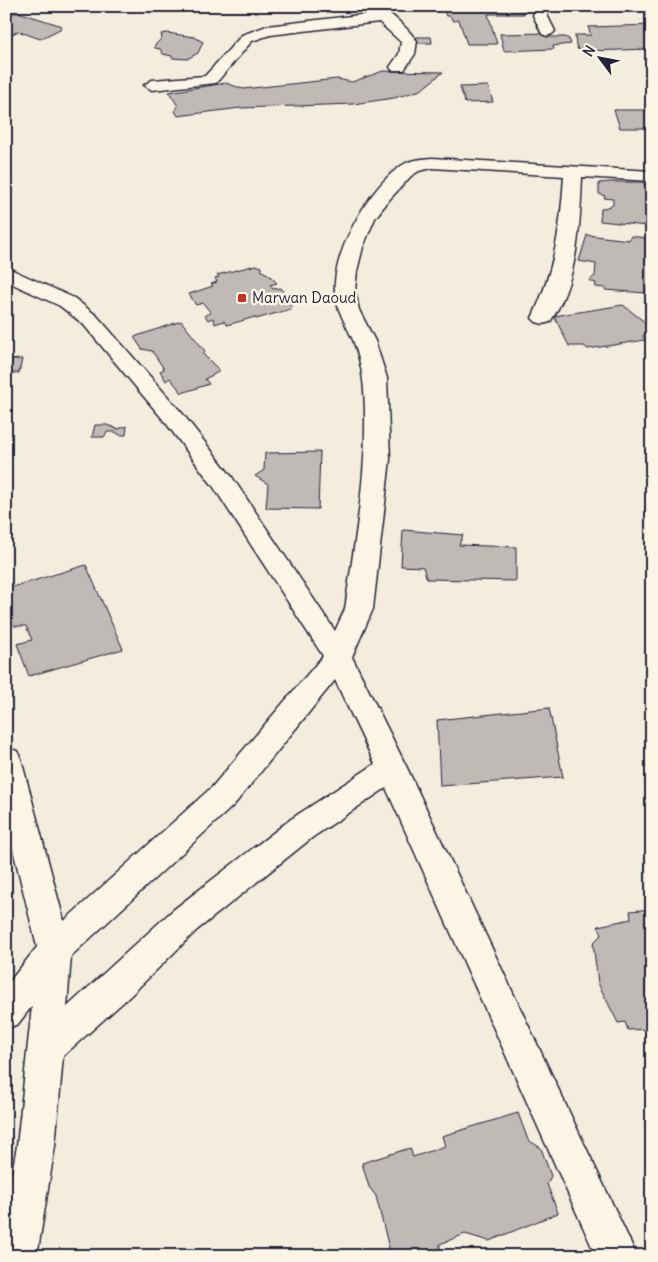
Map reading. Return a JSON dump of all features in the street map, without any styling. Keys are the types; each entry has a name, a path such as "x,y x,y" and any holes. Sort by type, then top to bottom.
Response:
{"street":[{"path":"366,6 379,17 394,24 409,42 406,54 398,67"},
{"path":"546,6 541,10 540,15 548,31"},
{"path":"152,85 210,80 247,38 267,31 379,17"},
{"path":"6,1013 55,950 223,796 338,657 359,610 378,459 376,378 364,341 350,310 345,290 353,247 366,218 382,196 405,172 422,164 652,176"},
{"path":"543,318 564,268 570,236 573,172"},
{"path":"6,273 66,302 90,320 174,418 223,482 338,657 392,768 617,1256"},
{"path":"6,759 55,950 48,1047 36,1146 17,1256"},
{"path":"48,1047 185,920 302,828 392,768"}],"building":[{"path":"442,6 521,6 524,14 488,14 497,44 467,44 459,20 453,21 450,16 446,16"},
{"path":"18,12 62,26 60,29 40,39 18,31 6,38 6,17"},
{"path":"652,25 652,49 587,51 578,50 576,45 575,35 591,35 588,27"},
{"path":"167,33 194,37 203,42 198,53 187,59 172,58 172,56 163,54 160,49 154,46 162,38 161,34"},
{"path":"549,33 549,37 565,37 569,39 571,44 553,46 554,49 504,51 500,34"},
{"path":"416,37 431,37 432,43 416,43"},
{"path":"383,71 443,72 421,90 394,98 353,104 240,108 178,116 175,111 178,106 169,92 226,83 243,89 337,79 352,82"},
{"path":"488,86 493,102 465,103 460,87"},
{"path":"614,110 652,110 652,128 620,128"},
{"path":"643,182 645,186 652,186 652,224 649,223 647,226 600,221 601,209 613,205 613,199 604,198 605,196 599,194 599,183"},
{"path":"587,235 629,240 631,236 652,239 652,286 648,286 646,293 605,290 605,288 595,287 596,283 589,281 595,276 596,264 579,261"},
{"path":"256,265 262,267 262,271 277,283 270,285 273,289 281,288 286,296 285,302 292,306 291,309 227,325 224,321 215,324 213,318 208,320 205,315 211,313 203,303 196,305 189,294 213,286 211,284 217,282 215,278 219,277 217,275"},
{"path":"623,305 646,323 647,331 643,336 645,340 588,349 584,346 569,346 554,316"},
{"path":"181,321 205,351 203,354 220,371 205,379 209,384 182,393 170,378 166,381 160,371 164,369 152,351 142,349 134,337"},
{"path":"22,359 19,373 6,373 6,360"},
{"path":"95,425 107,425 118,429 127,426 126,435 107,432 104,437 92,437"},
{"path":"320,452 318,509 266,508 268,484 255,476 264,470 265,453"},
{"path":"403,530 463,535 459,545 516,547 516,581 427,579 423,567 401,566"},
{"path":"86,565 123,649 29,676 17,644 32,640 26,626 14,626 6,600 6,589"},
{"path":"549,708 563,777 440,786 437,720"},
{"path":"652,909 652,1029 628,1030 625,1022 618,1023 598,983 593,943 602,934 598,926 631,919 630,911"},
{"path":"518,1113 528,1140 541,1148 551,1176 547,1184 558,1213 489,1241 465,1234 440,1244 440,1255 391,1256 376,1196 369,1187 362,1163 410,1148 413,1157 445,1146 442,1136"}],"place":[{"name":"Marwan Daoud","path":"242,298"}]}
